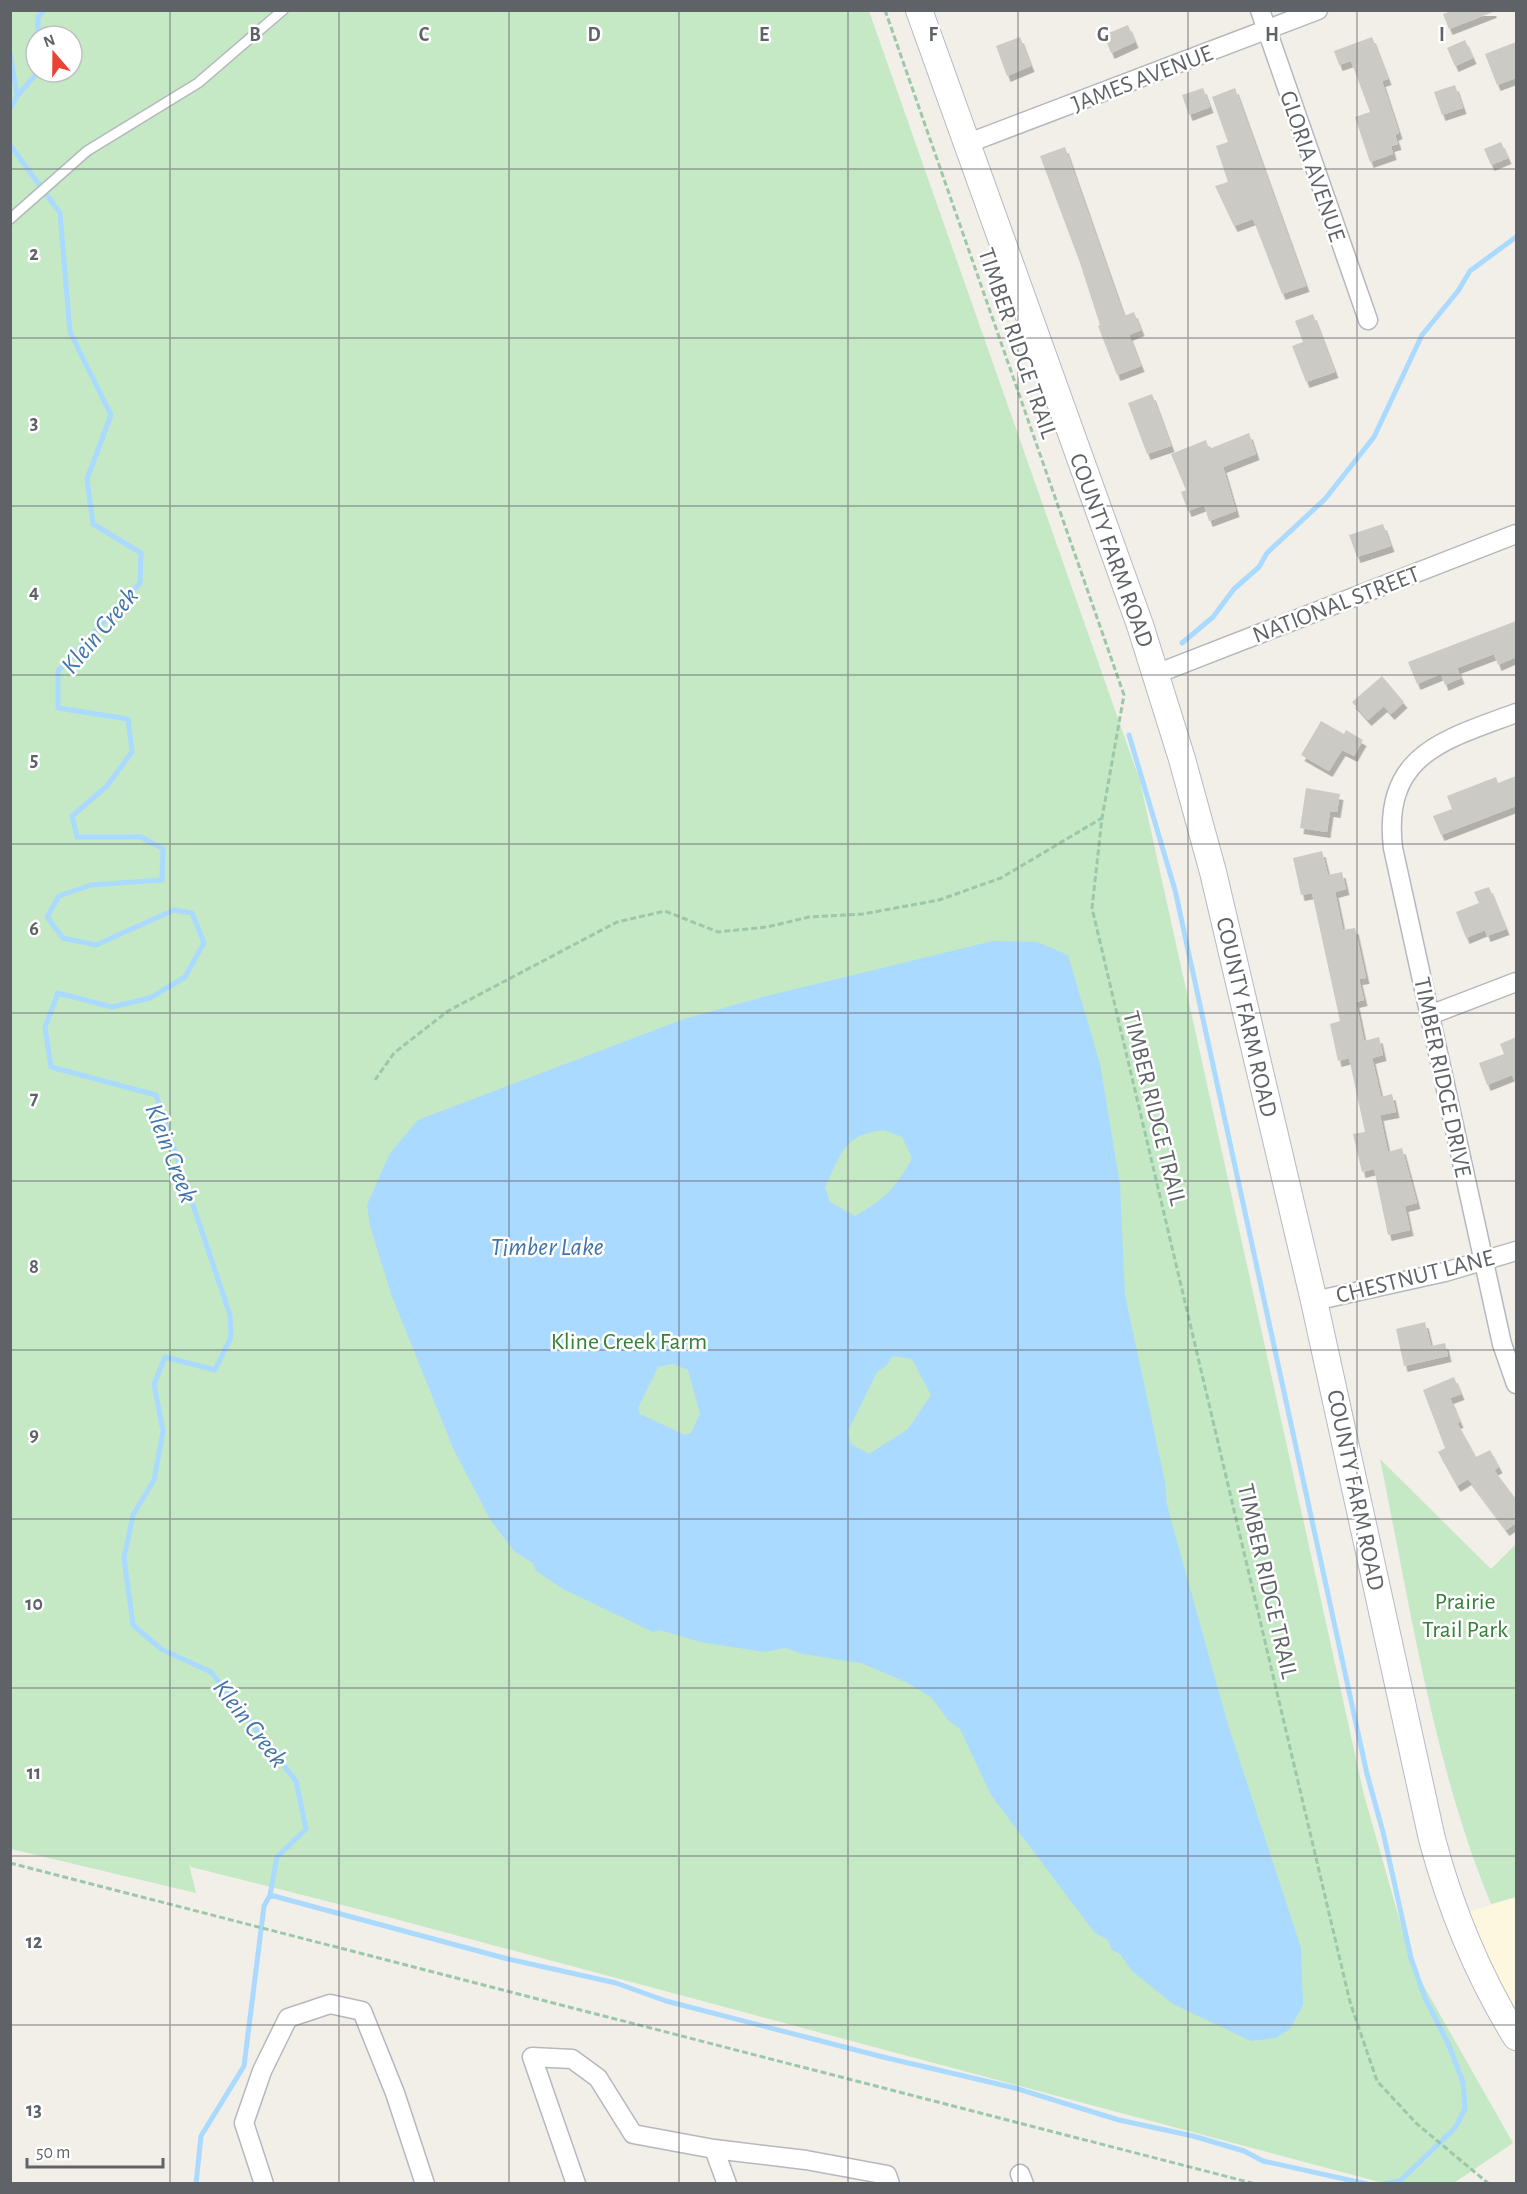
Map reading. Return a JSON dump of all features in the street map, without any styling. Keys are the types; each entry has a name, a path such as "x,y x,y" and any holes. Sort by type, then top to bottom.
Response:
{"main road":[{"name":"COUNTY FARM ROAD","path":"919,10 1156,674 1213,872 1314,1301 1415,1772 1446,1893 1462,1934 1514,2028"}],"street":[{"name":"GLORIA AVENUE","path":"1260,10 1368,320"},
{"name":"JAMES AVENUE","path":"966,144 1318,10"},
{"name":"NATIONAL STREET","path":"1156,674 1516,534"},
{"name":"TIMBER RIDGE DRIVE","path":"1516,713 1439,744 1409,770 1393,801 1390,822 1393,848 1502,1344 1516,1384"},
{"path":"1430,1015 1516,982"},
{"name":"CHESTNUT LANE","path":"1314,1301 1444,1272 1516,1251"},
{"path":"264,2184 244,2124 262,2071 288,2018 330,2004 362,2011 395,2093 425,2184"},
{"path":"576,2184 532,2057 572,2060 598,2078 633,2134 714,2149 806,2160 887,2175 890,2184"},
{"path":"714,2149 727,2184"}],"lane":[{"path":"10,219 87,151 198,83 283,10"}],"path":[{"name":"TIMBER RIDGE TRAIL","path":"885,10 1124,695 1102,818 1092,908 1348,1990 1377,2081 1418,2124 1489,2184"},
{"path":"375,1080 394,1053 448,1011 617,922 665,911 718,932 767,927 809,917 862,914 939,900 1001,878 1102,818"},
{"path":"10,1863 1256,2184"}],"shaded area":[{"path":"1516,1897 1516,2018 1469,1912"}],"green space":[{"name":"Kline Creek Farm","path":"11,11 869,11 1140,781 1364,1795 1413,1967 1513,2143 1454,2183 1383,2183 358,1909 191,1867 189,1864 196,1893 11,1849"},
{"name":"Prairie Trail Park","path":"1380,1459 1491,1569 1516,1544 1516,1897 1491,1904 1471,1852 1454,1797 1425,1685"}],"water":[{"name":"Timber Lake","path":"993,941 1037,942 1068,955 1100,1064 1120,1185 1125,1295 1165,1482 1167,1505 1228,1725 1301,1948 1303,2005 1290,2029 1276,2038 1251,2041 1173,2004 1132,1971 1120,1954 1112,1950 1108,1940 1094,1932 991,1795 960,1729 948,1720 931,1697 906,1682 861,1663 803,1654 785,1648 764,1652 701,1642 659,1630 653,1632 565,1590 536,1571 533,1563 515,1552 491,1521 453,1448 391,1294 370,1226 367,1205 390,1153 418,1120 684,1019 767,996","holes":["884,1130 902,1137 912,1158 889,1192 855,1216 830,1202 825,1187 840,1156 852,1141 871,1132","893,1356 912,1359 931,1395 908,1429 869,1454 851,1444 848,1431 877,1372 886,1366","673,1364 688,1370 700,1414 691,1433 685,1435 640,1414 638,1408 658,1367"]}],"building":[{"path":"1454,10 1493,10 1493,12 1449,29 1443,14"},
{"path":"1128,25 1135,42 1111,53 1104,35"},
{"path":"1020,37 1031,66 1007,76 996,46"},
{"path":"1372,37 1388,79 1382,81 1399,133 1395,135 1398,144 1391,146 1393,154 1370,162 1355,117 1370,112 1351,61 1339,65 1334,51"},
{"path":"1465,40 1473,58 1455,66 1447,48"},
{"path":"1516,42 1516,78 1497,85 1485,54"},
{"path":"1455,85 1463,108 1442,115 1434,92"},
{"path":"1203,88 1210,107 1189,115 1182,95"},
{"path":"1235,88 1306,286 1282,294 1253,219 1234,226 1215,186 1228,182 1216,146 1228,142 1212,97"},
{"path":"1501,142 1508,158 1491,165 1484,149"},
{"path":"1065,147 1124,316 1134,312 1141,330 1129,335 1141,366 1117,375 1098,326 1100,325 1080,263 1040,156"},
{"path":"1313,314 1335,372 1306,382 1292,346 1303,342 1295,321"},
{"path":"1152,394 1171,446 1147,454 1128,403"},
{"path":"1249,433 1256,454 1223,467 1236,511 1209,521 1204,505 1188,511 1181,492 1186,490 1171,454 1206,440 1209,449"},
{"path":"1383,524 1391,546 1357,557 1349,535"},
{"path":"1516,621 1516,657 1498,665 1494,654 1457,668 1461,678 1445,685 1441,674 1417,684 1408,662"},
{"path":"1382,676 1404,702 1391,714 1384,706 1368,720 1352,702"},
{"path":"1321,721 1344,734 1346,730 1363,740 1354,756 1342,750 1329,771 1301,755"},
{"path":"1516,776 1516,806 1441,835 1433,816 1452,809 1447,796 1496,777 1498,783"},
{"path":"1306,788 1340,794 1337,812 1330,811 1327,832 1300,828"},
{"path":"1322,851 1328,875 1342,872 1346,889 1335,892 1343,930 1355,928 1366,978 1359,979 1364,1000 1356,1002 1364,1041 1379,1037 1383,1055 1372,1058 1381,1097 1392,1094 1396,1112 1380,1115 1388,1152 1402,1148 1417,1203 1405,1206 1410,1230 1388,1235 1374,1169 1362,1172 1353,1134 1365,1132 1349,1058 1338,1061 1330,1024 1340,1021 1312,893 1301,895 1293,858"},
{"path":"1489,887 1506,929 1487,936 1485,930 1466,938 1456,912 1479,903 1474,892"},
{"path":"1516,1037 1516,1084 1512,1075 1487,1085 1479,1063 1504,1054 1500,1044"},
{"path":"1425,1322 1431,1346 1445,1343 1448,1356 1404,1366 1396,1329"},
{"path":"1454,1377 1461,1394 1450,1398 1460,1422 1457,1423 1476,1457 1490,1450 1499,1467 1494,1470 1516,1499 1516,1523 1506,1530 1468,1479 1457,1486 1438,1452 1445,1448 1423,1390"}],"waterway":[{"name":"Klein Creek","path":"38,24 38,17 44,10"},
{"path":"10,53 17,96"},
{"name":"Klein Creek","path":"10,109 28,84"},
{"name":"Klein Creek","path":"10,145 60,213 70,332 111,415 87,479 93,524 141,553 140,583 58,671 58,708 128,719 132,752 107,786 72,816 77,837 141,837 163,849 162,880 91,885 59,896 47,917 63,938 96,945 174,910 192,913 204,943 185,977 150,998 112,1007 58,993 45,1027 51,1067 156,1095 230,1315 231,1337 215,1370 165,1357 154,1384 163,1431 154,1480 133,1515 124,1558 133,1625 161,1649 211,1672 296,1781 306,1829 277,1857 270,1895 264,1906 244,2066 201,2136 196,2184"},
{"path":"1182,643 1213,617 1234,589 1259,567 1267,553 1325,499 1374,437 1422,335 1458,291 1470,271 1516,237"},
{"path":"1129,735 1175,890 1367,1774 1383,1832 1411,1958 1425,1998 1448,2043 1463,2082 1465,2109 1455,2128 1400,2181 1384,2184"},
{"path":"270,1895 508,1959 616,1983 666,2001 883,2057 1015,2088 1119,2120 1193,2136 1244,2151 1263,2161 1367,2184"}]}
